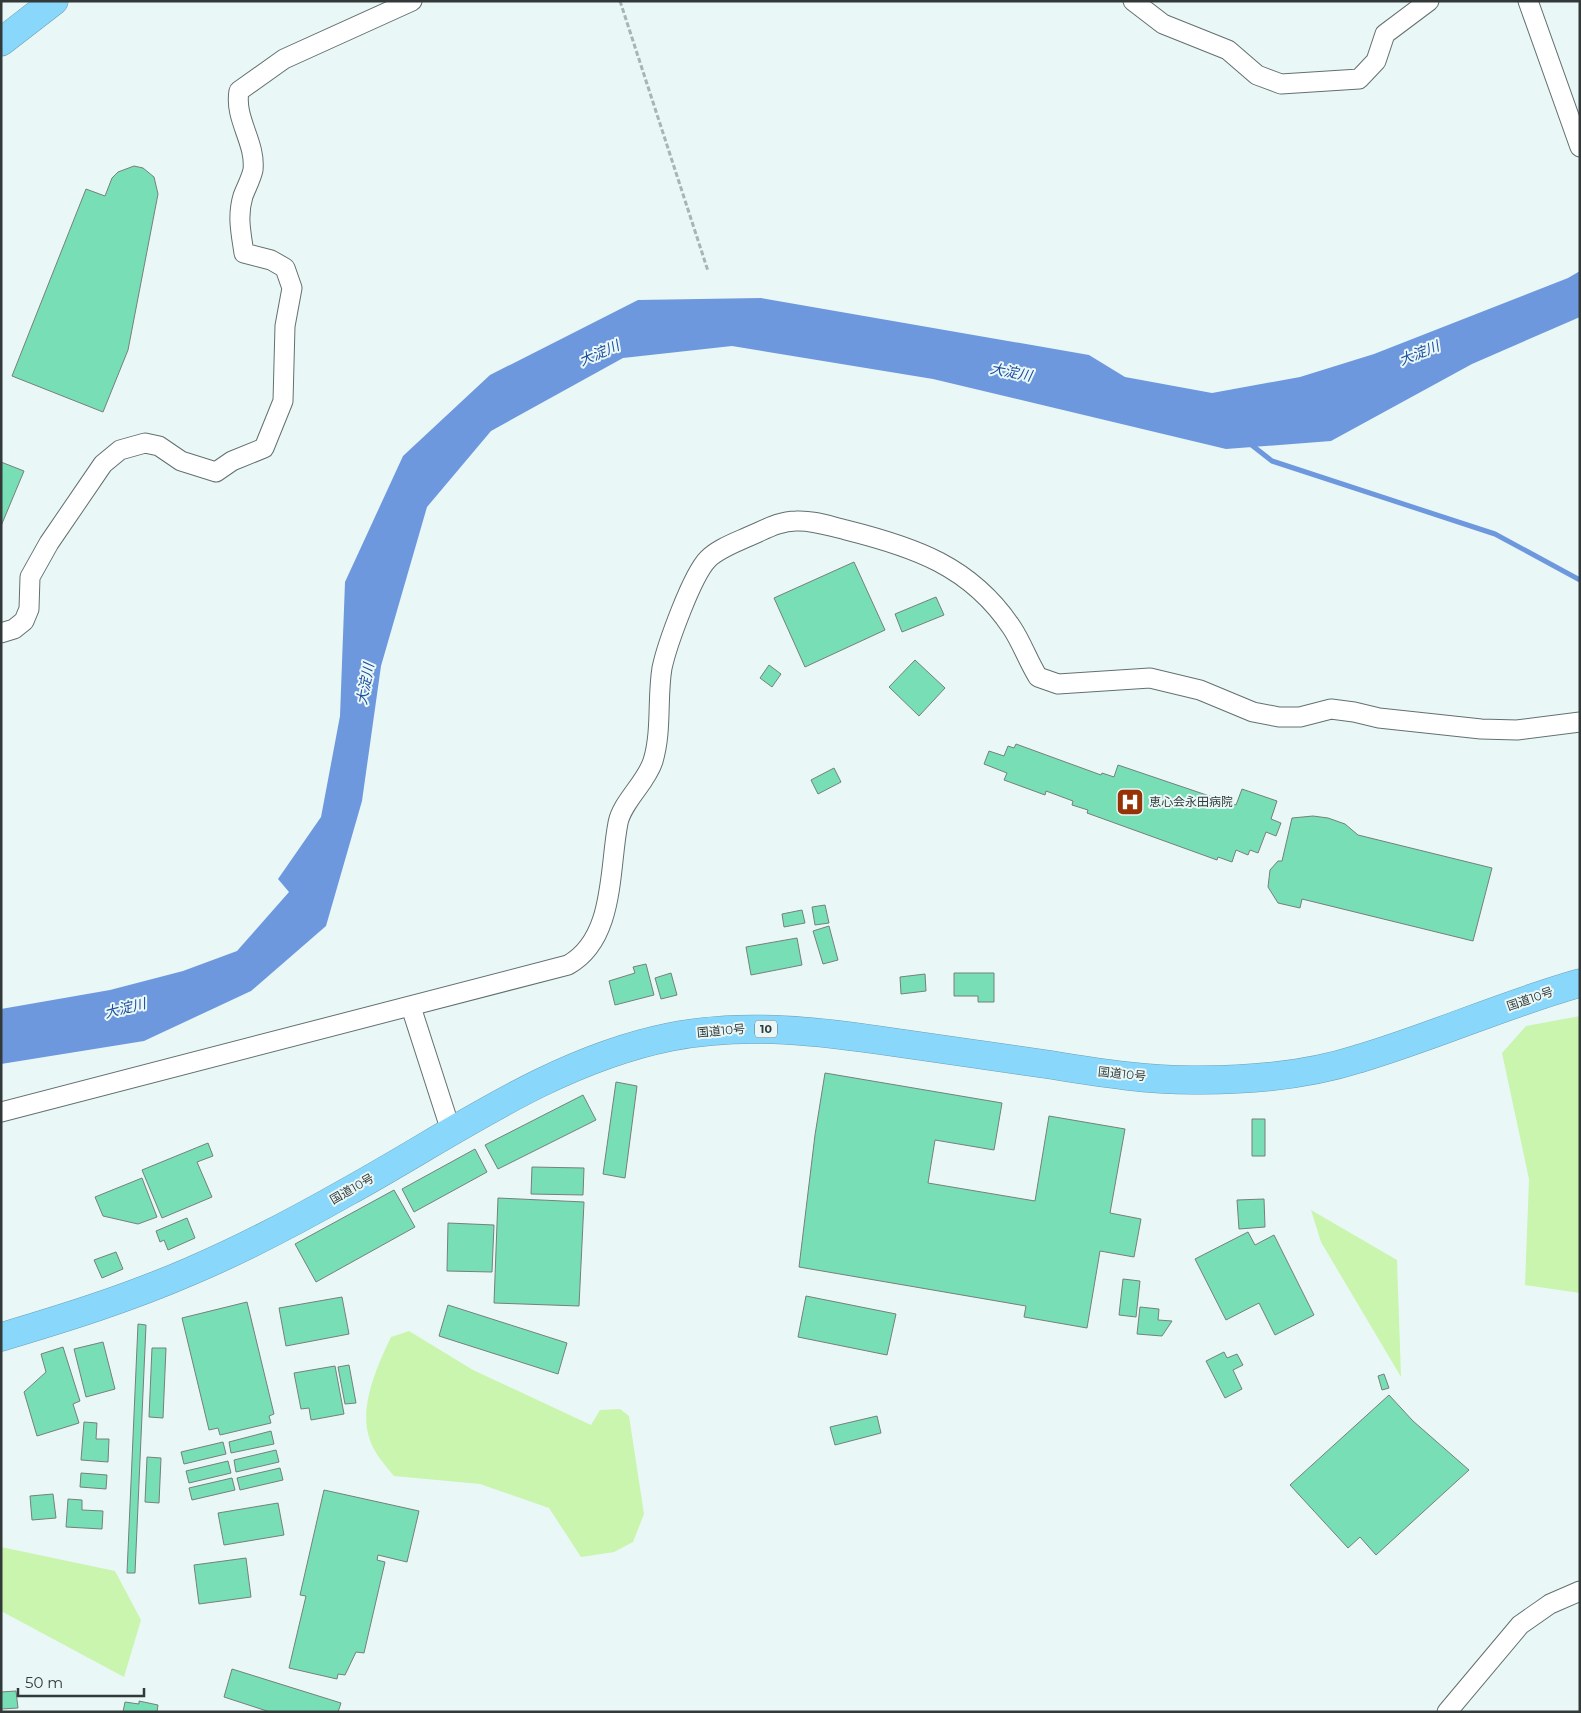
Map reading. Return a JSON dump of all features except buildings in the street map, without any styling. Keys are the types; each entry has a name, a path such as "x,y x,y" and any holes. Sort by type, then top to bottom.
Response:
{"highway":[{"path":"1,42 54,1"},
{"name":"国道10号","path":"1,1338 133,1294 247,1246 350,1191 451,1131 549,1078 603,1056 679,1035 736,1029 784,1029 845,1035 1120,1076 1199,1081 1289,1074 1357,1060 1580,983"}],"street":[{"path":"1,633 14,629 24,621 28,609 30,578 49,543 103,464 120,450 145,443 159,446 181,461 216,472 232,461 264,448 283,401 285,326 292,288 285,268 270,260 244,253 238,219 252,170 250,144 237,104 239,91 284,59 412,1"},
{"path":"1133,1 1163,24 1228,50 1257,75 1281,84 1359,79 1376,61 1385,34 1429,1"},
{"path":"1528,1 1580,147"},
{"path":"1,1112 411,1007 568,965 579,959 590,947 602,920 607,899 618,820 653,760 662,669 694,580 707,560 722,549 778,523 811,521 897,543 939,561 964,576 984,593 1012,628 1038,677 1058,684 1150,678 1200,690 1253,712 1279,717 1300,717 1331,709 1379,718 1499,730 1517,730 1580,722"},
{"path":"411,1007 451,1131"},
{"path":"1447,1712 1520,1625 1550,1604 1580,1591"}],"path":[{"path":"620,1 708,272"}],"green space":[{"path":"1580,1016 1580,1293 1525,1285 1529,1179 1502,1053 1526,1026"},
{"path":"1311,1210 1397,1260 1401,1377 1321,1242"},
{"path":"409,1331 473,1370 591,1425 600,1410 620,1409 629,1416 644,1514 633,1542 614,1552 581,1557 549,1508 480,1484 394,1476 373,1448 369,1437 366,1412 371,1386 391,1337"},
{"path":"1,1547 115,1571 141,1620 124,1677 1,1611"}],"water":[{"name":"大淀川","path":"1580,271 1580,317 1472,364 1331,441 1226,449 933,379 732,346 623,358 491,431 427,507 381,666 362,801 326,926 251,991 144,1041 1,1064 1,1009 110,990 183,971 237,951 289,892 278,879 321,817 340,716 345,582 403,456 490,375 638,300 761,298 1089,355 1125,377 1212,393 1300,377 1374,354 1568,278"}],"waterway":[{"path":"1249,443 1272,461 1495,534 1580,580"}],"place":[{"name":"恵心会永田病院","path":"1130,802"}]}
